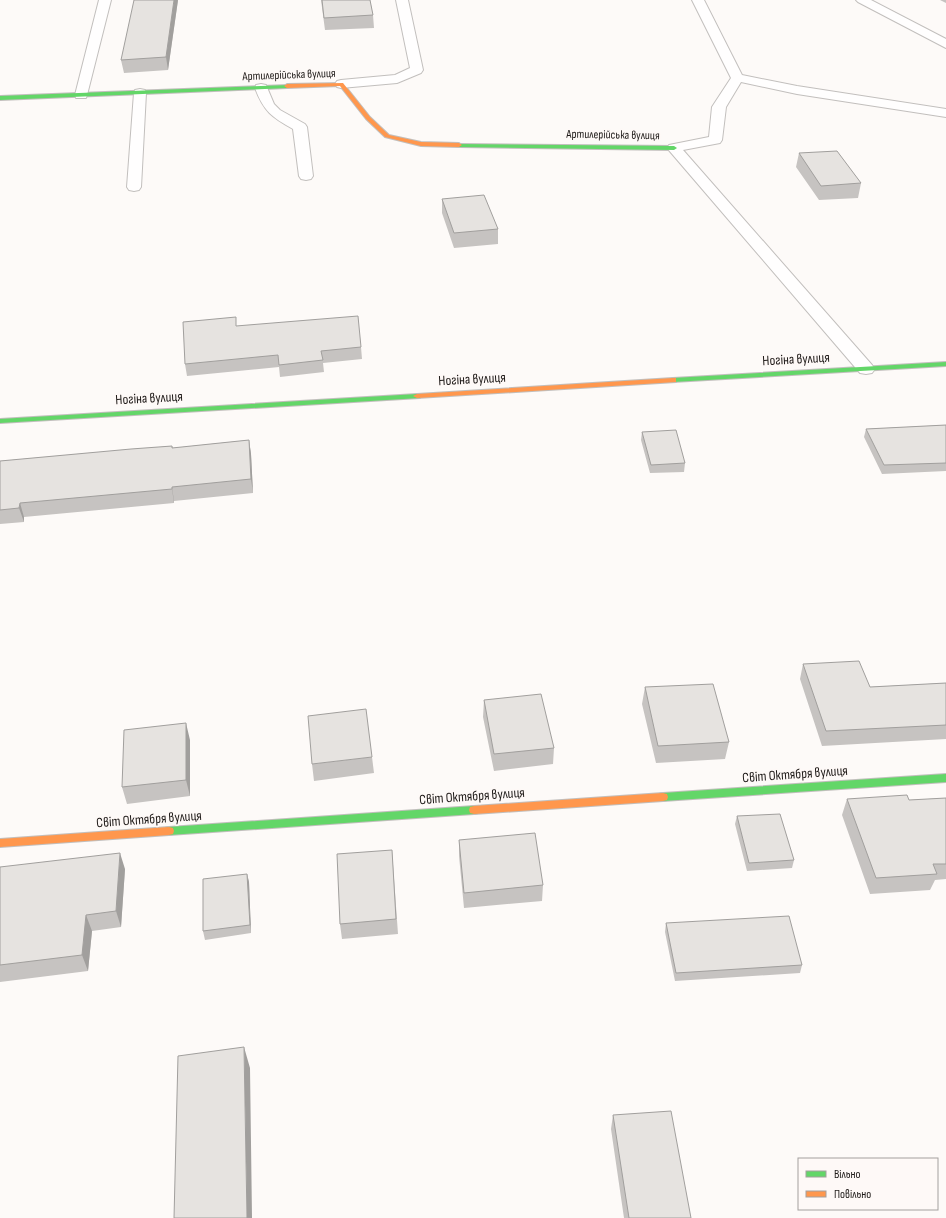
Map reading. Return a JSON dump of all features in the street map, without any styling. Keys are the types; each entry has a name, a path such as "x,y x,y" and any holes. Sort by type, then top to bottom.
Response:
{"street":[{"path":"81,95 105,0"},
{"path":"341,84 397,80 417,70 402,0"},
{"path":"698,0 737,78"},
{"path":"862,0 946,44"},
{"path":"737,78 797,90 946,113"},
{"path":"737,78 719,107 715,140 674,148 866,369"},
{"name":"Артилерійська вулиця","path":"0,98 341,84 368,118 387,136 421,144 674,148"},
{"path":"260,88 267,105 276,115 300,127 306,176"},
{"path":"134,187 140,93"},
{"name":"Ногіна вулиця","path":"0,421 946,364"},
{"name":"Світ Октября вулиця","path":"0,843 946,778"}],"building":[{"path":"134,0 174,0 166,57 121,60"},
{"path":"322,0 370,0 373,15 324,18"},
{"path":"837,151 861,183 821,186 799,153"},
{"path":"484,195 498,229 454,233 442,199"},
{"path":"358,316 361,347 321,351 323,360 279,365 278,355 185,364 183,322 236,317 236,326"},
{"path":"946,425 946,463 884,465 866,429"},
{"path":"676,430 685,463 651,465 642,432"},
{"path":"249,440 251,479 172,487 172,489 20,503 19,508 0,510 0,461 131,449 172,446 172,448"},
{"path":"859,661 870,687 946,683 946,725 826,731 803,664"},
{"path":"713,684 729,742 658,746 645,687"},
{"path":"541,694 554,748 494,754 484,700"},
{"path":"366,709 372,757 312,764 308,716"},
{"path":"186,723 186,780 122,787 124,730"},
{"path":"907,795 909,800 946,798 946,864 933,864 937,874 876,878 847,799"},
{"path":"780,814 794,860 749,863 737,816"},
{"path":"535,833 543,885 464,893 459,840"},
{"path":"392,850 396,919 340,924 337,854"},
{"path":"120,853 116,911 86,915 82,955 0,965 0,867"},
{"path":"247,874 250,925 203,931 203,879"},
{"path":"789,916 802,965 676,973 666,923"},
{"path":"244,1047 247,1218 174,1218 178,1056"},
{"path":"671,1111 691,1218 629,1218 613,1115"}],"traffic: fast":[{"path":"0,98 287,86"},
{"path":"459,145 674,148"},
{"path":"673,380 946,364"},
{"path":"0,421 417,396"},
{"path":"663,797 946,778"},
{"path":"169,831 474,810"}],"traffic: slow":[{"path":"287,86 341,84 368,118 387,136 421,144 459,145"},
{"path":"417,396 673,380"},
{"path":"474,810 663,797"},
{"path":"0,843 169,831"}]}
